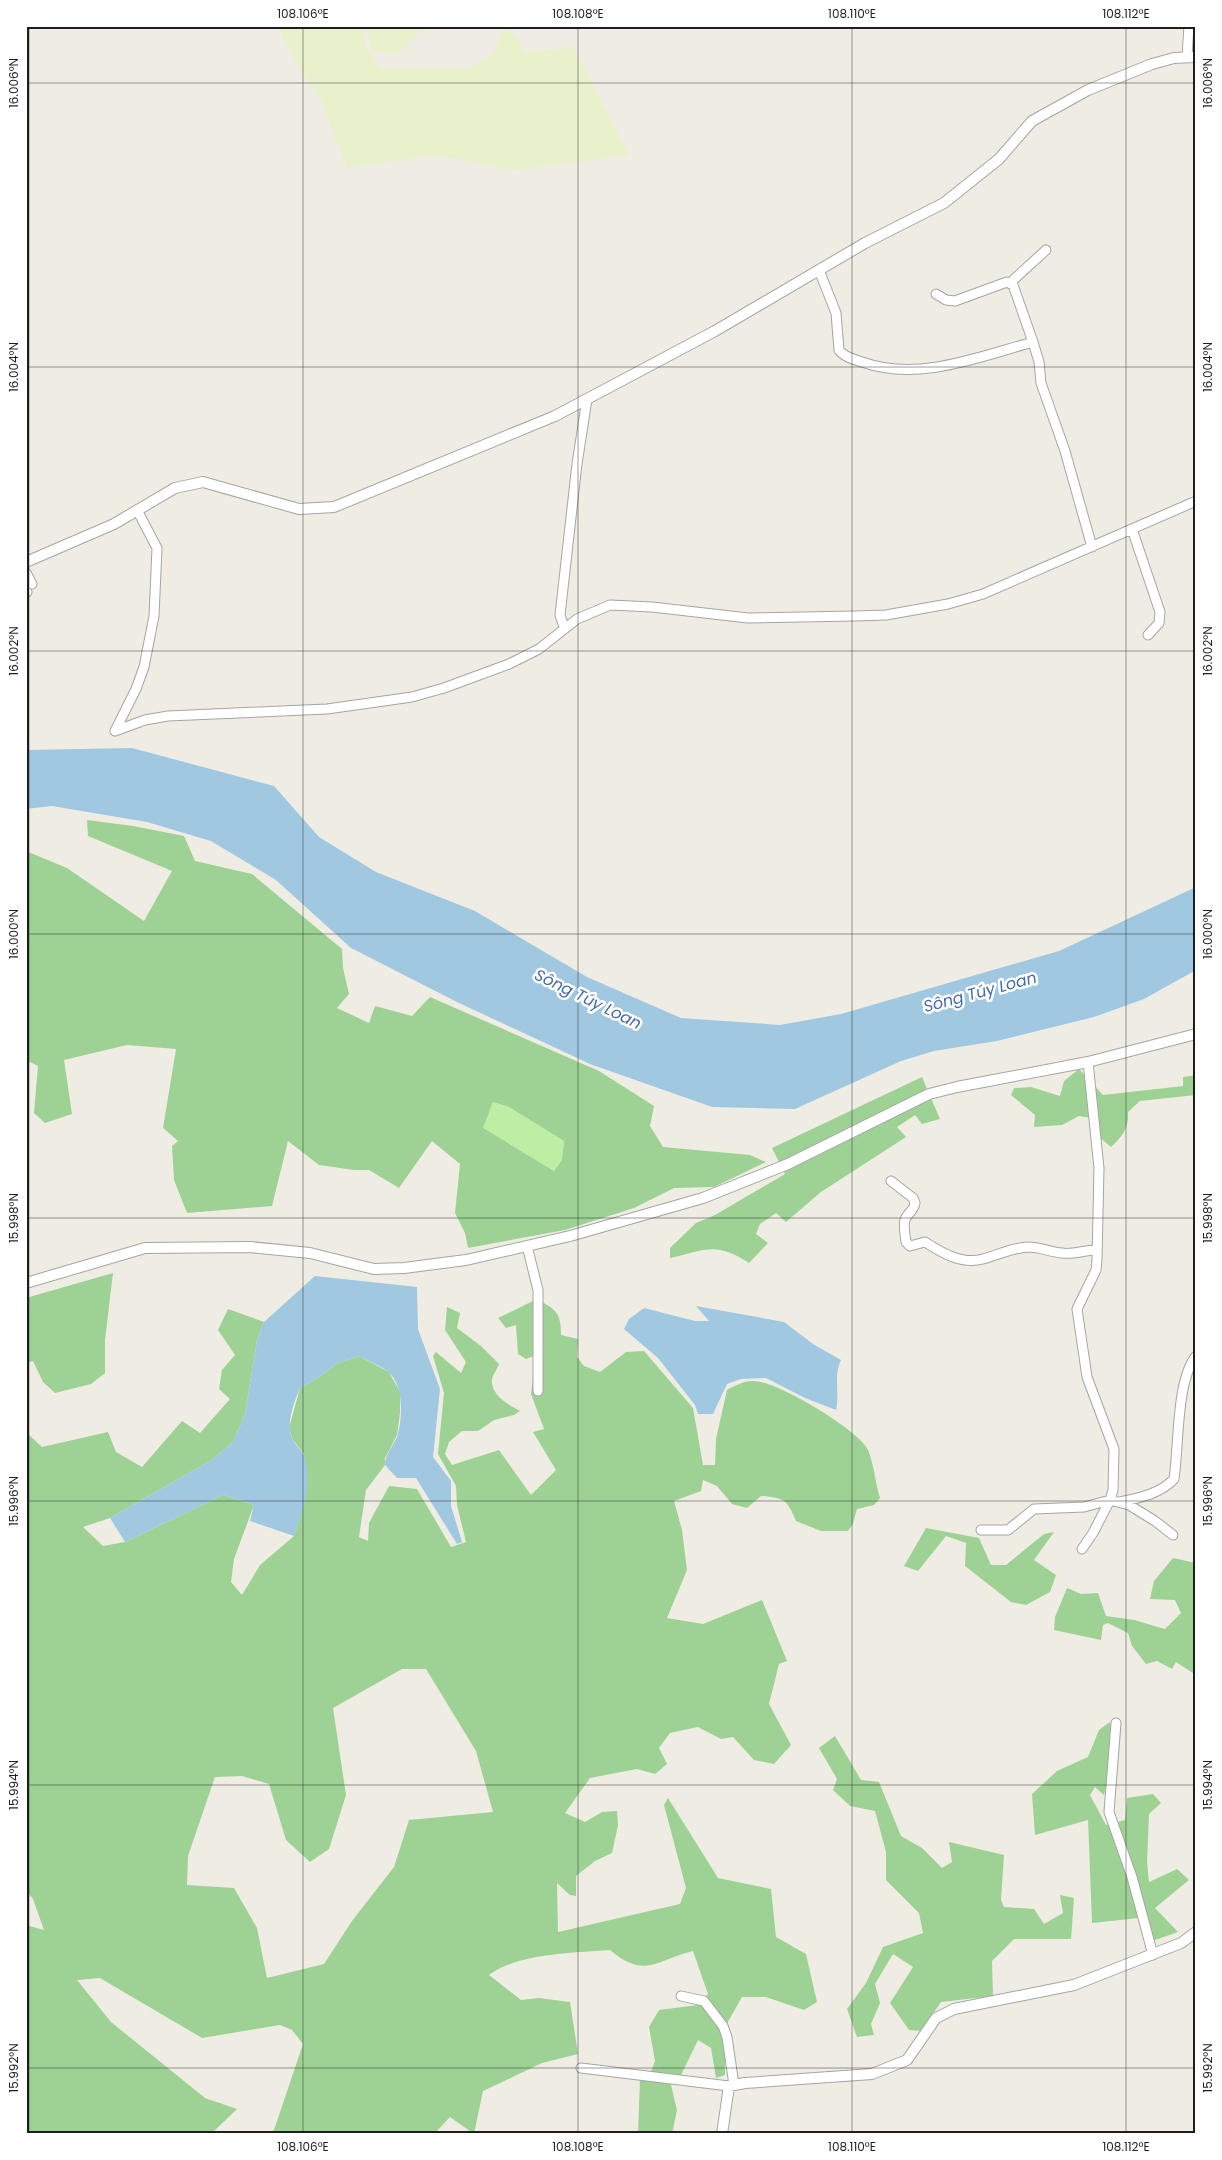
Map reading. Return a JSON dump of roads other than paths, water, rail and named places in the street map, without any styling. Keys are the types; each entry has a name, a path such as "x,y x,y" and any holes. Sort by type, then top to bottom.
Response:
{"street":[{"path":"26,562 114,524 175,488 203,482 299,509 334,507 555,416 715,331 865,243 944,203 999,159 1032,121 1088,90 1152,64 1193,56 1190,26"},
{"path":"936,294 946,300 955,301 1011,282 1046,250"},
{"path":"819,270 836,312 839,350 845,356 877,367 898,370 938,367 1033,342"},
{"path":"1011,282 1033,342 1039,362 1041,383 1065,452 1092,547"},
{"path":"564,627 560,615 562,593 586,399"},
{"path":"137,510 157,548 154,616 149,649 139,681 115,731 140,721 168,716 327,709 412,697 444,688 510,664 539,649 577,618 610,605 652,607 748,618 886,615 948,604 983,594 1196,501"},
{"path":"1132,530 1160,612 1159,623 1148,635"},
{"path":"26,573 28,589"},
{"path":"26,1283 145,1248 250,1247 310,1253 374,1269 404,1268 466,1260 645,1216 703,1198 788,1164 929,1094 957,1086 1088,1062 1196,1034"},
{"path":"1082,1549 1114,1501 1114,1448 1087,1377 1077,1309 1096,1270 1099,1168 1088,1062"},
{"path":"891,1181 913,1198 915,1203 913,1212 905,1218 904,1222 906,1242 910,1246 925,1242 949,1256 968,1260 982,1260 996,1253 1026,1247 1038,1247 1063,1254 1096,1250"},
{"path":"527,1246 538,1290 538,1391"},
{"path":"981,1530 1008,1530 1034,1509 1084,1507 1144,1497 1167,1486 1174,1479 1180,1408 1189,1364 1196,1356"},
{"path":"1114,1501 1128,1505 1155,1521 1173,1535"},
{"path":"1116,1723 1109,1812 1132,1877 1153,1955"},
{"path":"581,2068 732,2086 872,2074 907,2060 936,2018 954,2009 1074,1985 1153,1955 1181,1942 1196,1932"},
{"path":"681,1996 704,2001 723,2026 727,2037 732,2086 722,2134"}],"water":[{"name":"Sông Túy Loan","path":"132,748 274,786 319,837 376,872 475,911 587,977 681,1018 780,1025 841,1014 1059,951 1196,887 1196,970 1144,999 1094,1017 997,1041 934,1051 901,1061 795,1109 712,1107 590,1064 459,1003 351,948 276,880 211,841 147,822 52,806 26,809 26,750"},
{"path":"315,1276 417,1287 418,1329 440,1389 433,1457 451,1481 451,1506 462,1542 457,1544 416,1478 397,1478 385,1465 386,1457 397,1437 399,1429 401,1401 399,1392 393,1377 387,1371 359,1356 338,1363 318,1378 300,1388 295,1400 290,1420 291,1434 304,1456 308,1476 306,1496 294,1536 250,1521 254,1505 223,1495 125,1542 110,1518 210,1461 233,1442 245,1414 257,1340 264,1322"},
{"path":"696,1306 784,1322 813,1344 841,1360 837,1372 836,1410 805,1398 766,1378 741,1379 727,1384 713,1414 698,1414 695,1405 658,1358 624,1329 629,1319 644,1308 695,1321 709,1321"}]}
